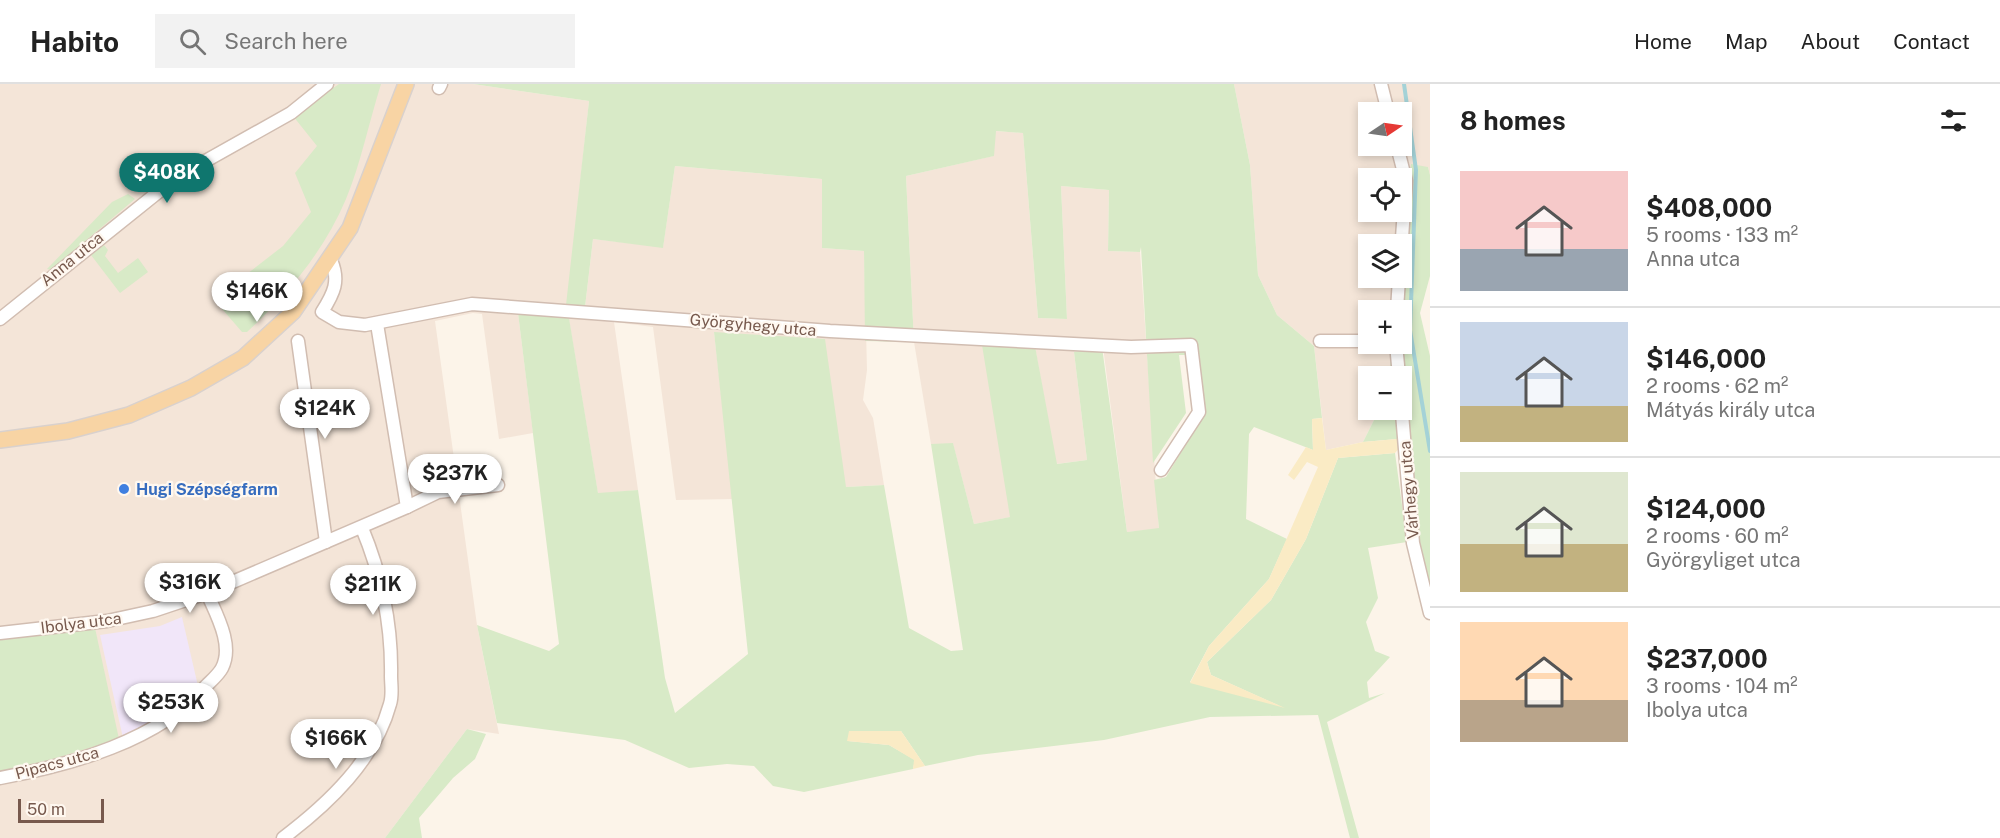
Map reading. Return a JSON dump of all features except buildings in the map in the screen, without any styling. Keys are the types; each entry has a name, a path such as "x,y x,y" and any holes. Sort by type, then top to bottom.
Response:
{"main road":[{"path":"0,440 78,429 129,415 190,388 243,358 254,349 293,312 331,260 350,228 366,192 406,84"}],"street":[{"name":"Anna utca","path":"0,319 177,177 291,112 327,84"},
{"path":"1381,84 1386,102"},
{"path":"1400,156 1406,181 1402,234"},
{"name":"Györgyhegy utca","path":"331,260 337,281 333,295 322,312 350,325 377,324 472,304 830,331 1131,347 1191,345 1199,412 1161,470"},
{"path":"377,324 407,507 438,492 498,485"},
{"path":"298,341 326,542"},
{"path":"1320,341 1358,341"},
{"name":"Várhegy utca","path":"1403,420 1413,543 1430,613"},
{"name":"Ibolya utca","path":"0,633 130,617 207,593 407,507"},
{"path":"283,838 343,788 372,744 391,703 392,653 388,614 376,563 362,528"},
{"name":"Pipacs utca","path":"0,778 122,745 184,710 222,668 226,651 222,631 207,593"}],"shaded area":[{"path":"0,84 473,84 589,101 567,305 585,307 593,239 663,247 675,166 822,179 822,248 864,251 867,370 863,400 873,418 884,485 846,487 714,332 733,499 676,500 653,327 614,322 638,490 598,494 567,308 518,313 533,433 499,439 482,314 473,313 435,321 477,625 499,734 467,729 385,838 0,838"},
{"path":"1234,84 1430,84 1430,175 1428,167 1412,241 1412,234 1358,234 1358,288 1402,288 1399,300 1358,300 1358,354 1391,354 1390,366 1358,366 1358,420 1374,420 1363,442 1326,450 1314,346 1277,315 1258,275 1250,165"},
{"path":"995,131 1023,133 1038,318 1067,319 1061,186 1109,190 1108,251 1140,252 1159,529 1127,532 1103,347 1074,352 1087,460 1056,464 1035,347 1011,517 974,524 953,444 931,444 914,342 906,176 993,156"},
{"path":"182,617 198,686 158,718 123,738 100,635 160,626"}],"green space":[{"path":"339,84 381,84 361,157 346,199 327,236 304,271 262,318 247,332 242,332 217,303 216,298 283,246 311,212 295,173 317,146 293,116"},
{"path":"473,84 1234,84 1250,165 1258,275 1277,315 1314,346 1322,418 1312,419 1313,450 1254,427 1249,434 1246,519 1287,539 1269,579 1209,646 1190,682 1280,706 1211,675 1207,662 1271,600 1306,539 1338,458 1395,453 1407,542 1368,548 1378,598 1366,622 1375,651 1390,657 1367,682 1369,698 1385,693 1327,722 1359,838 1350,838 1318,715 1210,717 1104,740 978,755 925,766 901,731 848,741 889,745 915,760 913,769 804,792 773,786 754,766 727,764 689,768 625,740 497,723 477,625 549,651 559,644 518,313 566,305 589,101","holes":["996,131 1023,133 1038,318 1067,319 1061,186 1109,190 1108,251 1140,252 1141,247 1153,463 1186,413 1179,355 1192,355 1204,405 1202,418 1166,477 1154,480 1159,528 1127,532 1102,347 1074,352 1087,460 1057,464 1035,346 982,345 1010,517 974,524 953,443 931,444 963,650 951,651 909,628 884,485 846,487 825,339 714,332 748,654 675,713 665,678 638,490 598,493 567,306 585,307 593,239 663,248 675,166 822,179 822,248 864,251 865,341 914,342 906,176 994,156"]},
{"path":"1411,164 1428,167 1430,175 1430,276 1420,313 1430,356 1430,588 1418,536 1408,438 1363,442 1374,420 1412,420 1412,366 1390,366 1391,354 1412,354 1412,300 1401,300 1401,288 1412,288 1412,234 1405,234 1406,222 1412,222"},
{"path":"128,194 135,199 51,270 47,269 112,202"},
{"path":"104,245 108,250 105,256 118,273 138,258 148,272 120,293 91,255"},
{"path":"95,628 119,739 0,775 0,639"},
{"path":"467,729 486,734 475,759 453,778 419,818 422,838 385,838"}],"sand":[{"path":"1322,418 1326,450 1363,442 1408,438 1395,453 1338,458 1306,539 1271,600 1207,662 1211,675 1285,708 1190,683 1209,646 1269,579 1318,467 1307,462 1294,480 1288,475 1306,447 1313,450 1312,419"},
{"path":"849,731 901,731 925,766 913,769 914,760 889,745 847,741"}],"waterway":[{"path":"1404,84 1416,170 1410,330 1430,451"}],"place":[{"name":"Hugi Szépségfarm","path":"124,489"}]}
